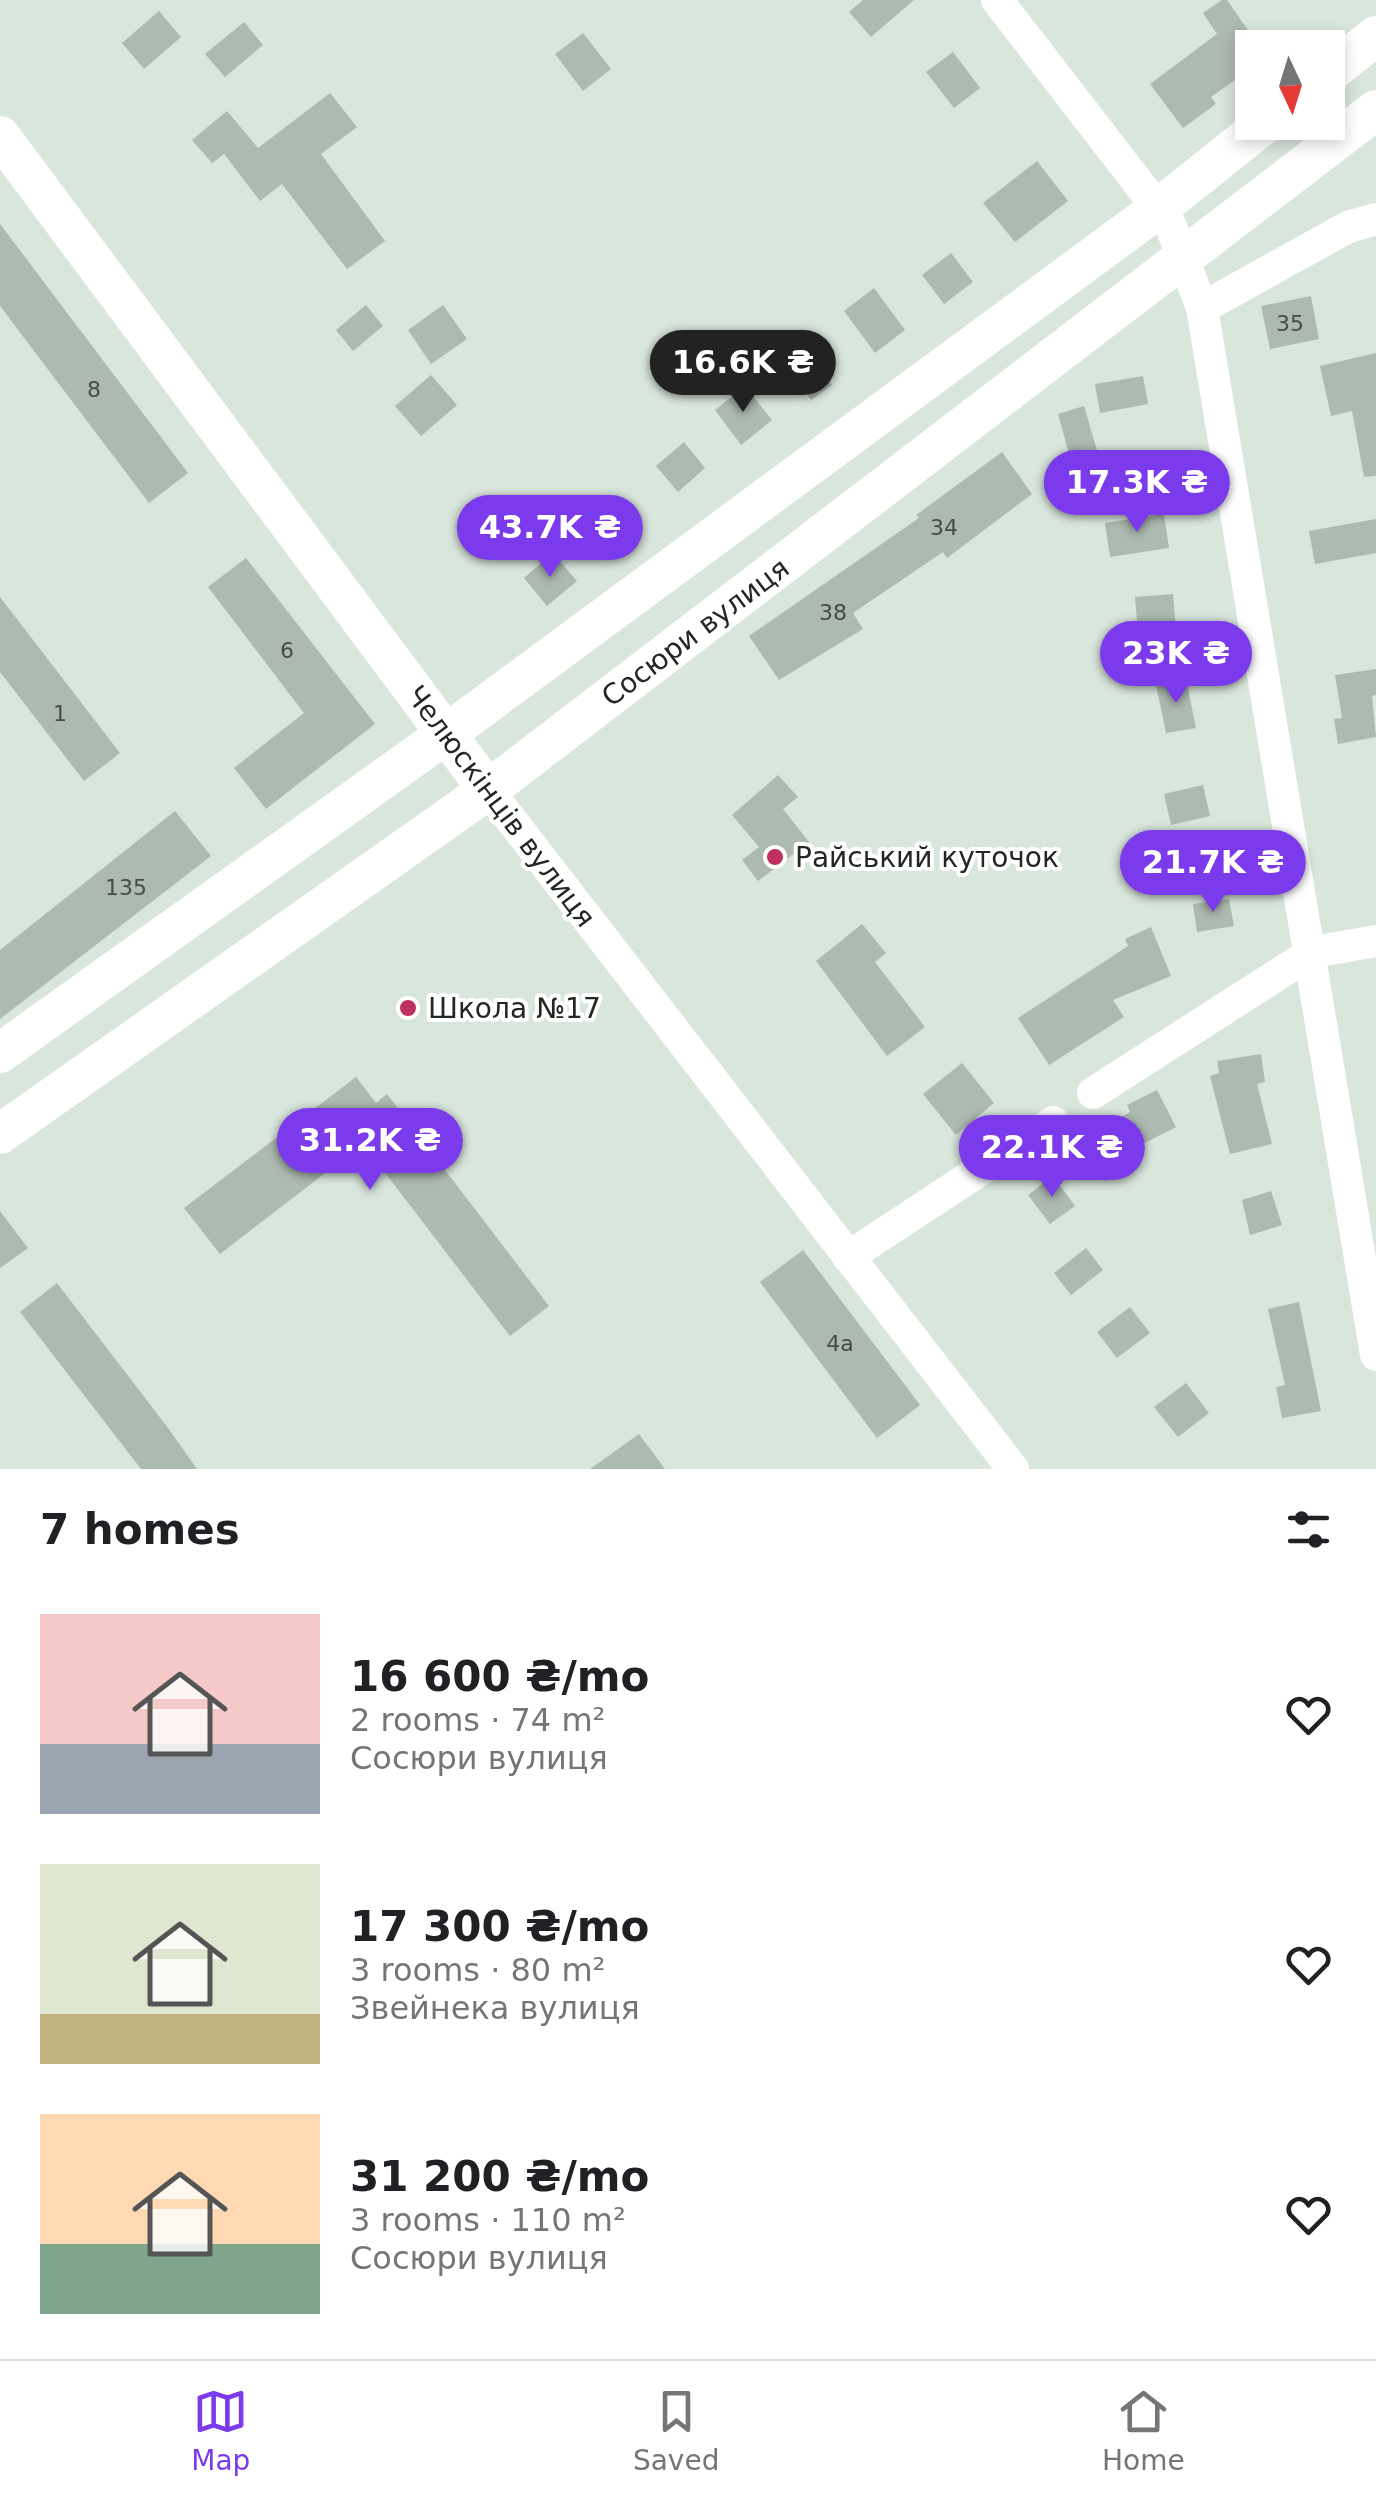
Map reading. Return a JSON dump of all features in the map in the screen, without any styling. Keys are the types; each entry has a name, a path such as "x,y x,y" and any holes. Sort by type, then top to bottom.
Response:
{"street":[{"path":"997,0 1170,224 1202,308 1313,952 1376,1354"},
{"path":"1345,61 1376,36"},
{"name":"Сосюри вулиця","path":"0,1134 488,790 1376,110"},
{"name":"Челюскінців вулиця","path":"0,136 488,790 1013,1469"},
{"path":"0,1054 446,734 1159,208 1244,140"},
{"path":"1202,308 1348,228 1376,219"},
{"path":"1092,1093 1313,952 1376,942"},
{"path":"848,1257 1053,1122"}],"building":[{"path":"863,0 914,0 871,37 849,12"},
{"path":"1227,0 1248,30 1235,30 1235,80 1211,97 1216,104 1183,128 1150,84 1217,34 1203,13"},
{"path":"159,11 181,37 144,69 122,43"},
{"path":"244,22 263,45 225,77 205,54"},
{"path":"583,33 611,69 583,91 555,54"},
{"path":"953,52 980,88 954,108 926,72"},
{"path":"330,93 357,127 321,154 385,241 347,269 282,184 260,201 224,154 212,163 192,140 227,111 258,148"},
{"path":"1037,161 1068,201 1015,242 983,203"},
{"path":"0,224 188,473 149,503 0,306"},
{"path":"951,253 973,282 944,304 922,275"},
{"path":"874,288 905,330 875,353 844,311"},
{"path":"1311,296 1319,339 1270,349 1261,306"},
{"path":"366,305 383,326 353,351 336,330"},
{"path":"443,305 467,339 431,364 408,330"},
{"path":"804,345 832,385 811,400 783,360"},
{"path":"1376,353 1376,476 1364,477 1352,411 1331,416 1320,366"},
{"path":"431,375 457,405 421,436 395,406"},
{"path":"1143,376 1148,404 1100,413 1095,384"},
{"path":"745,386 772,420 741,445 715,410"},
{"path":"1084,406 1098,454 1071,461 1058,414"},
{"path":"684,442 705,468 678,492 656,466"},
{"path":"1002,452 1032,494 947,558 943,552 853,613 863,629 779,680 749,636 919,518 916,515"},
{"path":"613,498 634,526 608,545 587,518"},
{"path":"1164,514 1169,548 1110,557 1105,523"},
{"path":"1376,519 1376,553 1315,564 1309,531"},
{"path":"553,553 577,581 547,606 524,578"},
{"path":"246,558 375,724 266,809 234,768 304,713 208,587"},
{"path":"1173,594 1176,629 1138,633 1135,597"},
{"path":"0,597 120,753 84,781 0,672"},
{"path":"1376,669 1376,695 1372,696 1376,737 1338,744 1334,719 1342,718 1335,675"},
{"path":"1186,679 1196,728 1166,733 1156,685"},
{"path":"778,775 798,797 783,809 809,842 758,881 742,860 759,847 732,815"},
{"path":"1203,785 1210,816 1171,825 1164,794"},
{"path":"175,811 211,856 0,1019 0,950"},
{"path":"1229,899 1234,926 1197,932 1193,904"},
{"path":"862,924 886,953 875,962 925,1027 887,1056 816,961"},
{"path":"1151,927 1171,976 1113,1000 1124,1017 1049,1065 1018,1018 1128,946 1125,939"},
{"path":"1261,1054 1265,1082 1257,1084 1272,1144 1230,1154 1210,1076 1219,1073 1217,1061"},
{"path":"962,1063 994,1103 956,1135 923,1094"},
{"path":"356,1077 376,1103 387,1094 549,1306 510,1336 363,1144 220,1254 184,1208"},
{"path":"1157,1090 1176,1127 1123,1154 1130,1167 1105,1181 1080,1140 1130,1112 1127,1105"},
{"path":"1053,1176 1075,1206 1050,1224 1028,1195"},
{"path":"1271,1191 1282,1225 1250,1235 1242,1200"},
{"path":"0,1211 28,1248 0,1268"},
{"path":"1086,1248 1103,1270 1071,1295 1054,1273"},
{"path":"803,1250 920,1405 877,1438 760,1282"},
{"path":"57,1283 197,1469 141,1469 20,1312"},
{"path":"1299,1302 1321,1411 1282,1418 1276,1387 1285,1385 1268,1309"},
{"path":"1130,1307 1150,1333 1117,1358 1097,1332"},
{"path":"1186,1383 1209,1413 1178,1437 1154,1407"},
{"path":"639,1434 665,1469 590,1469"}],"place":[{"name":"Райський куточок","path":"775,857"},
{"name":"Школа №17","path":"408,1008"}]}
